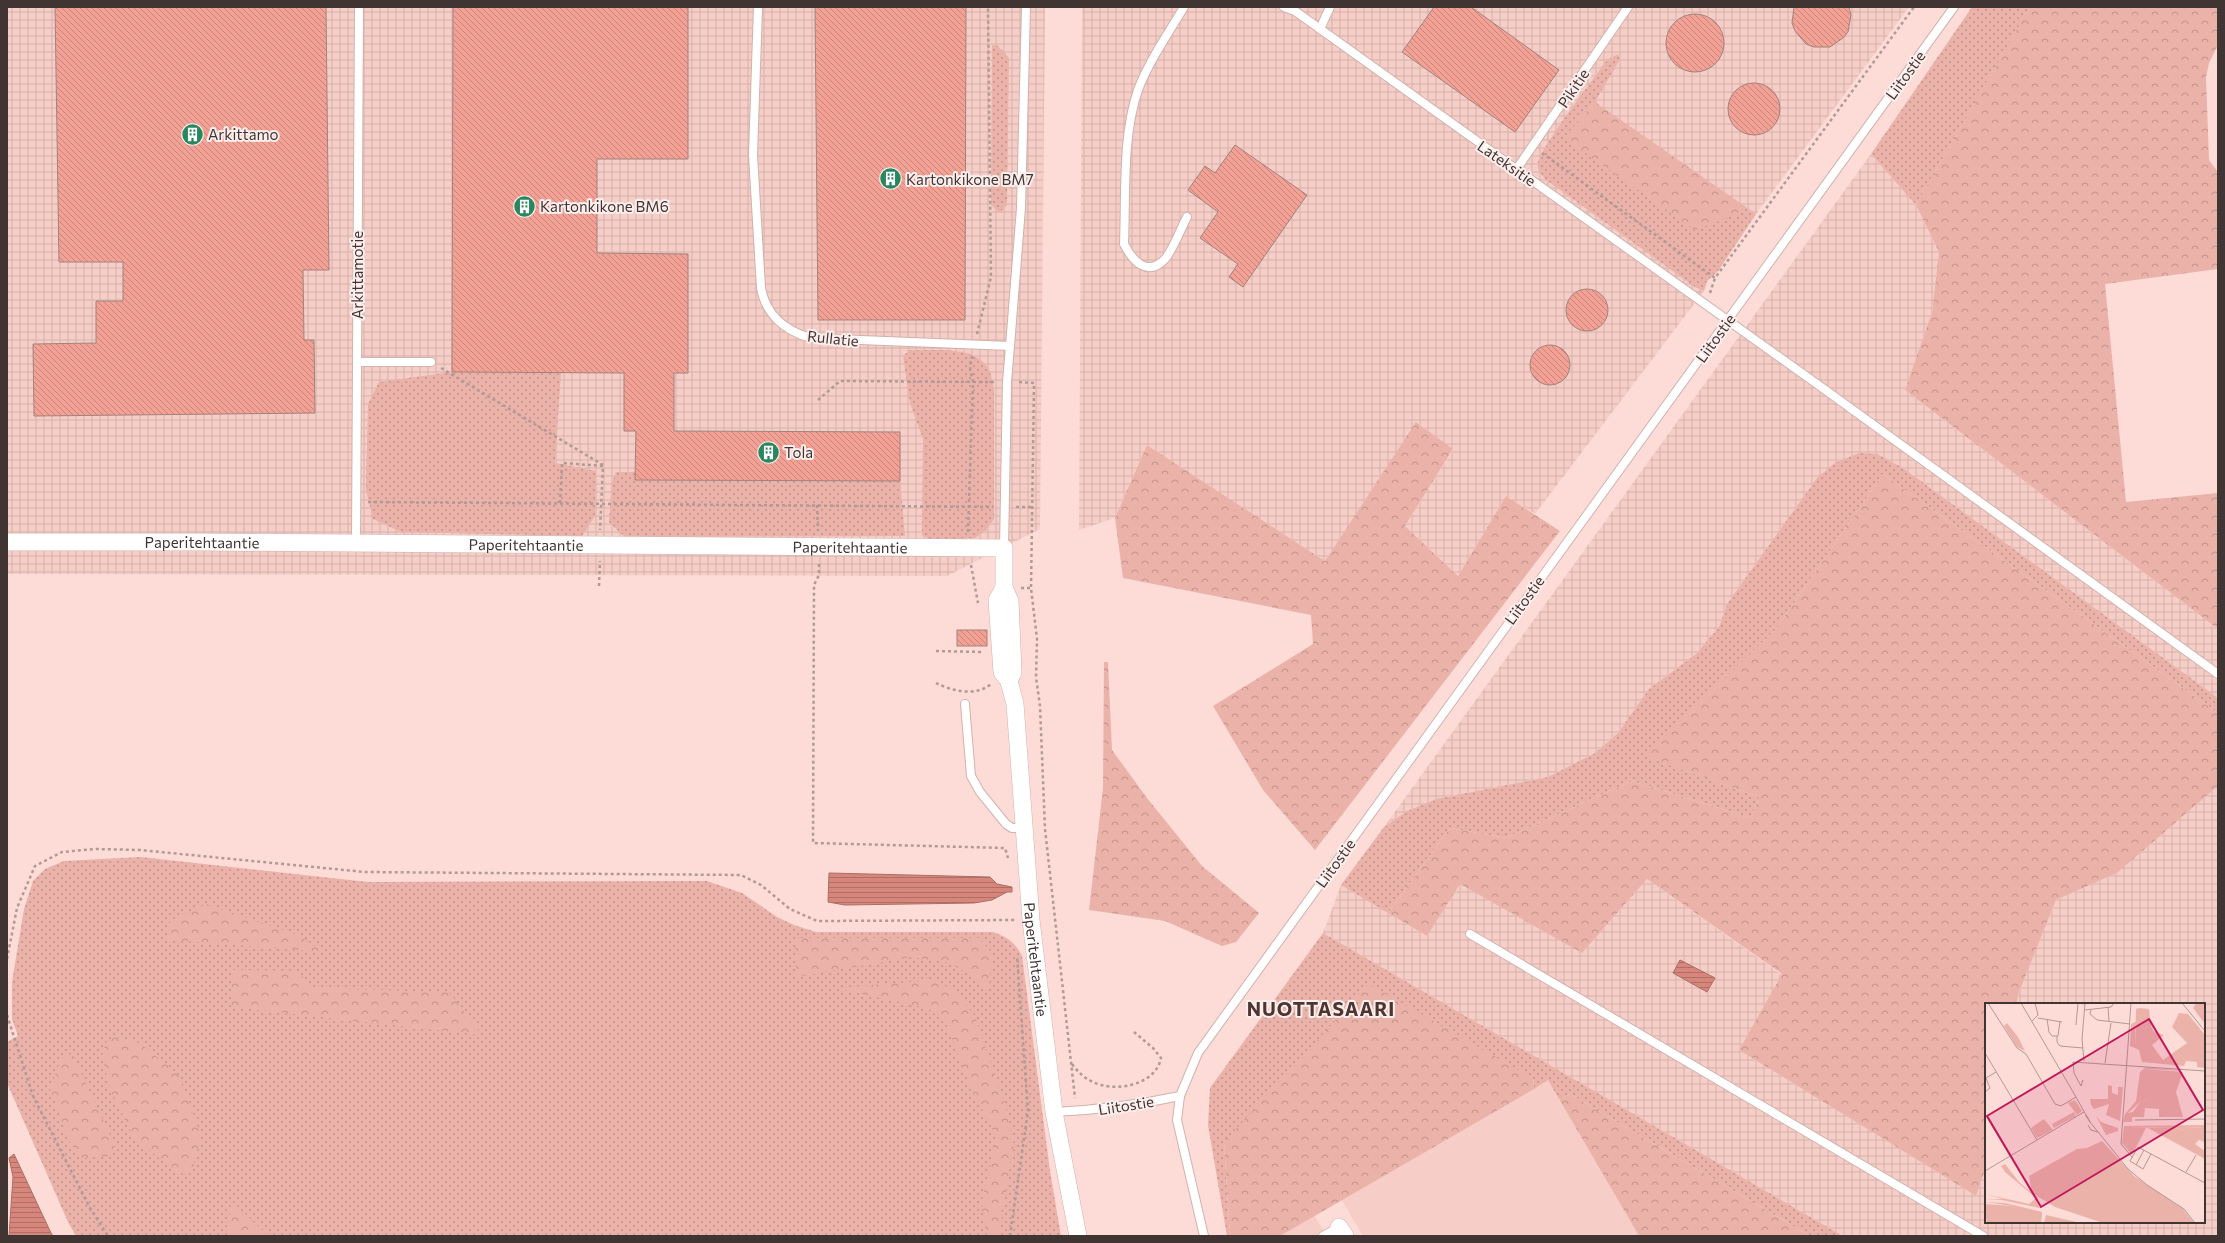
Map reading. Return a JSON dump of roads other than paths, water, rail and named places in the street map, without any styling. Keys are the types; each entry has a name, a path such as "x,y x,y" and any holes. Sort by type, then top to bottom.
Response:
{"street":[{"name":"Paperitehtaantie","path":"7,542 1004,548 1004,588 997,600 1002,672 1001,682 1015,704 1031,920 1054,1112 1078,1236"}],"lane":[{"name":"Arkittamotie","path":"356,544 359,7"},
{"name":"Rullatie","path":"758,7 753,155 761,288 766,304 775,318 792,331 811,338 1010,346"},
{"path":"1004,548 1010,346 1021,208 1026,7"},
{"path":"1184,7 1154,57 1138,90 1129,130 1124,244 1132,260 1146,267 1155,265 1165,259 1187,217"},
{"name":"Lateksitie","path":"1284,7 1295,11 2218,674"},
{"path":"1320,29 1330,7"},
{"name":"Pikitie","path":"1516,170 1628,7"},
{"name":"Liitostie","path":"1054,1112 1092,1111 1139,1105 1180,1096 1198,1053 1954,7"},
{"path":"357,362 431,362"},
{"path":"965,704 971,776 980,792 1006,824 1012,828 1023,828"},
{"path":"1470,934 1983,1236"},
{"path":"1180,1096 1177,1120 1204,1236"},
{"path":"1323,1236 1342,1232"}],"place":[{"name":"Arkittamo","path":"192,134"},
{"name":"Kartonkikone BM7","path":"891,179"},
{"name":"Kartonkikone BM6","path":"525,206"},
{"name":"Tola","path":"768,452"}],"district":[{"name":"NUOTTASAARI","path":"1321,1008"}]}
